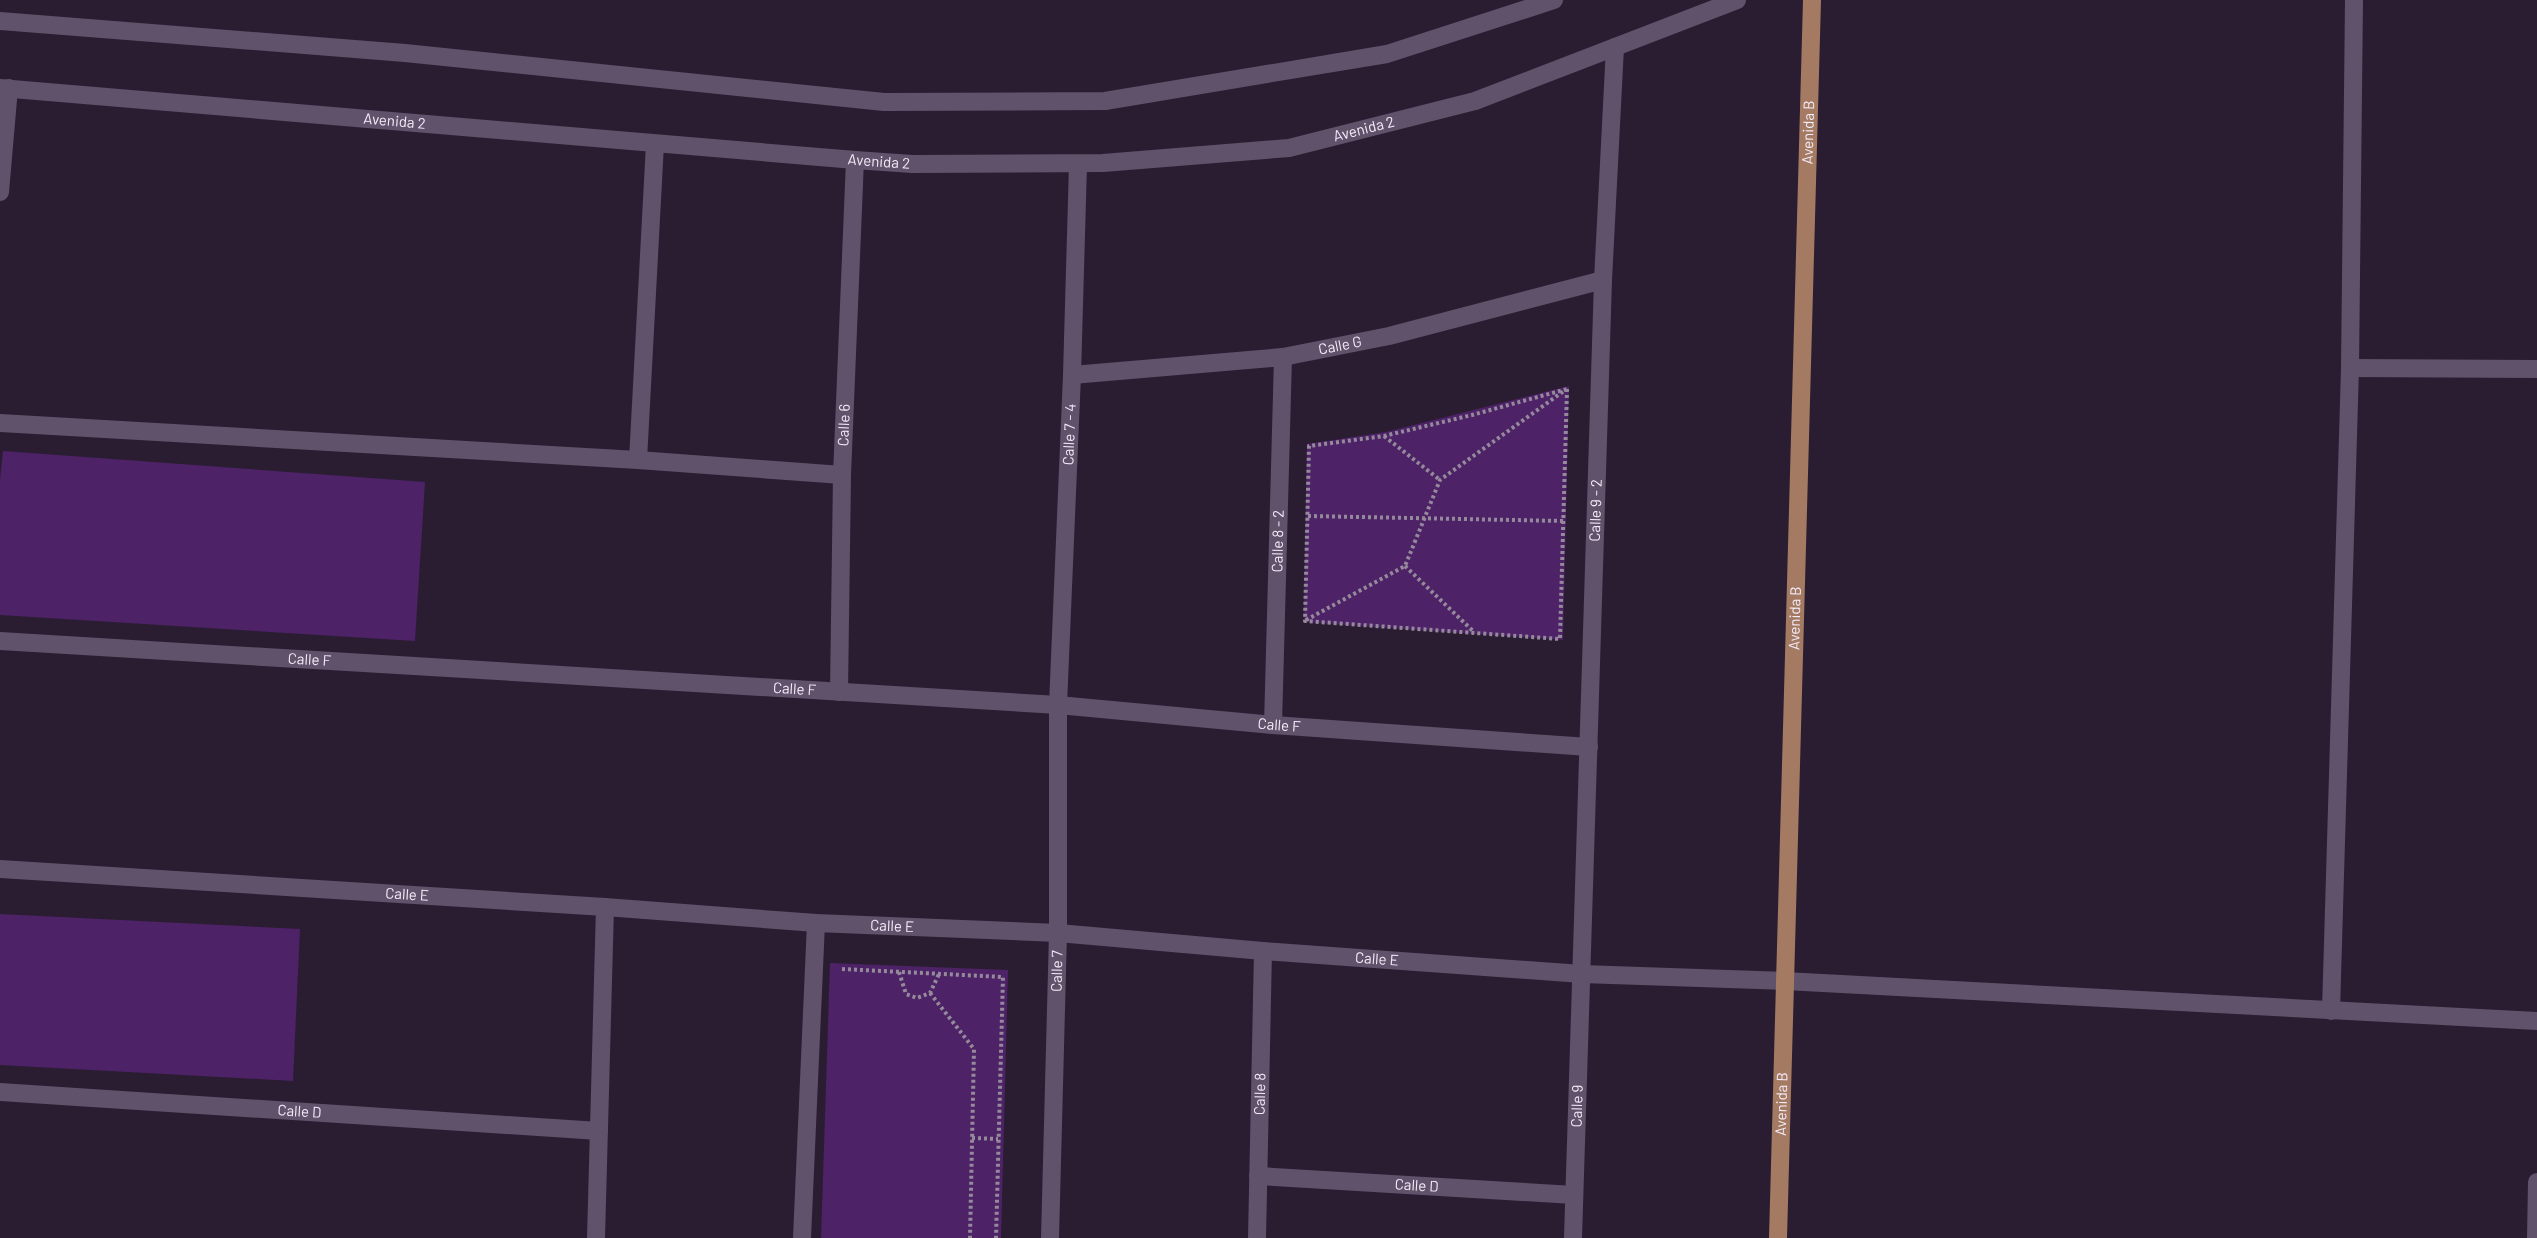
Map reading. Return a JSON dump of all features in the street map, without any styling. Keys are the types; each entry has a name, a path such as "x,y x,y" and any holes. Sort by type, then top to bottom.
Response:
{"main road":[{"name":"Avenida B","path":"1778,1238 1812,0"}],"street":[{"path":"0,21 405,53 884,102 1106,101 1387,54 1554,0"},
{"name":"Avenida 2","path":"4,88 855,160 912,164 1078,164 1289,147 1475,101 1737,0"},
{"path":"2331,1011 2350,368 2354,0"},
{"name":"Calle 9 - 2","path":"1582,974 1603,280 1615,47"},
{"path":"0,192 4,88"},
{"path":"638,460 655,144"},
{"name":"Calle 6","path":"839,692 842,475 855,160"},
{"name":"Calle 7 - 4","path":"1058,705 1078,164"},
{"name":"Calle G","path":"1072,375 1283,357 1389,336 1603,280"},
{"name":"Calle 8 - 2","path":"1273,725 1283,357"},
{"path":"2350,368 2537,369"},
{"path":"0,423 638,460 842,475"},
{"name":"Calle F","path":"0,641 1058,705 1273,725 1589,747"},
{"name":"Calle 7","path":"1050,1238 1058,933 1058,705"},
{"name":"Calle E","path":"0,868 816,923 1058,933 1263,951 1582,974 1785,981 2537,1021"},
{"path":"596,1238 605,907"},
{"path":"802,1238 816,923"},
{"name":"Calle 8","path":"1257,1238 1263,951"},
{"name":"Calle 9","path":"1573,1238 1582,974"},
{"name":"Calle D","path":"0,1092 599,1131"},
{"name":"Calle D","path":"1258,1176 1574,1195"},
{"path":"2536,1238 2537,1182"}],"path":[{"path":"1305,621 1309,446 1384,436 1567,389"},
{"path":"1305,621 1405,566 1440,480 1567,389"},
{"path":"1305,621 1560,639 1567,389"},
{"path":"1384,436 1440,480"},
{"path":"1308,516 1564,521"},
{"path":"1405,566 1475,632"},
{"path":"833,969 1003,977 996,1238"},
{"path":"899,972 906,994 916,998 930,993 939,974"},
{"path":"930,993 974,1049 970,1238"},
{"path":"972,1138 998,1139"}],"shaded area":[{"path":"1569,386 1563,640 1304,622 1307,444 1386,432"},
{"path":"3,451 425,482 415,641 0,615 0,480"},
{"path":"0,914 300,929 293,1081 0,1065"},
{"path":"830,963 1008,970 1001,1238 821,1238"}]}
